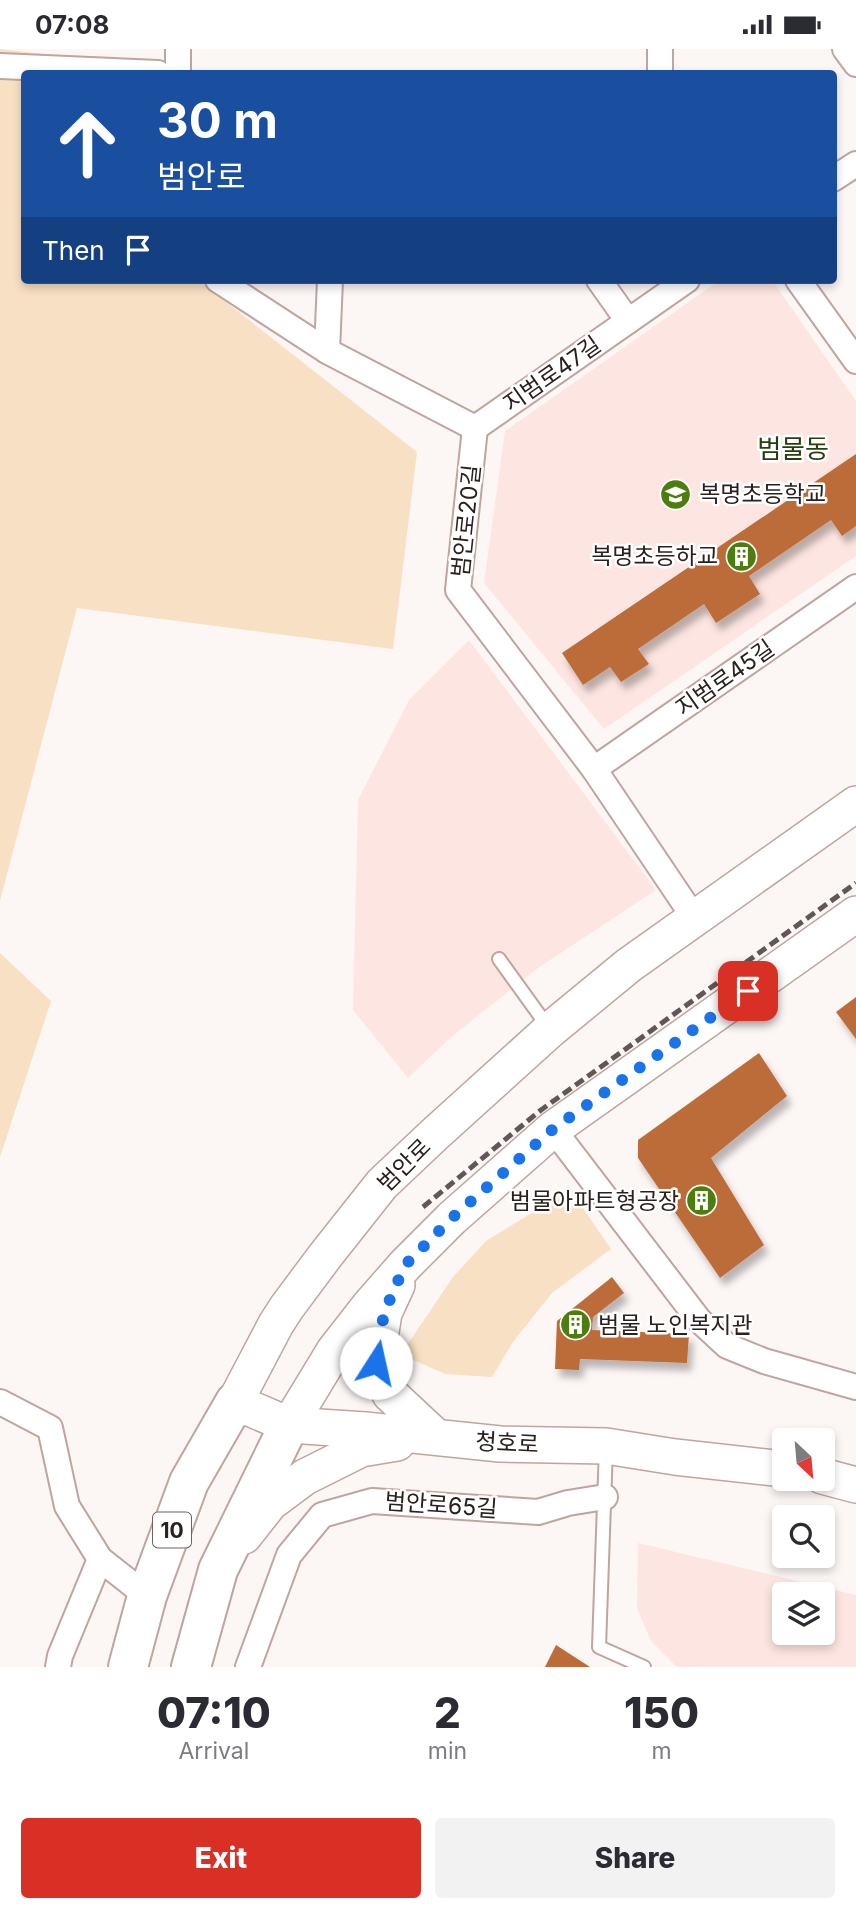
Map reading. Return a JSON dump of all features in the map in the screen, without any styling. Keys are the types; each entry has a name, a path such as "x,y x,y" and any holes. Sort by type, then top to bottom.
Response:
{"highway":[{"name":"범안로","path":"128,1667 147,1596 189,1482 235,1402"},
{"name":"10","path":"191,1667 218,1570 289,1425"}],"main road":[{"name":"범안로","path":"235,1402 287,1307 382,1184 550,1030 629,965 856,804"},
{"name":"10","path":"289,1425 334,1351 370,1304 452,1218 553,1129 856,914"},
{"path":"405,1265 384,1313 376,1363 390,1394 436,1437"},
{"name":"청호로","path":"235,1402 289,1425 500,1444 606,1446 772,1468"},
{"path":"218,1570 270,1503 305,1477 361,1449 436,1437"},
{"path":"835,1479 856,1485"}],"street":[{"path":"178,49 178,70"},
{"path":"660,49 660,70"},
{"path":"845,49 856,64"},
{"path":"0,66 90,70"},
{"path":"837,176 856,164"},
{"path":"224,284 327,351 475,428"},
{"path":"327,351 330,284"},
{"path":"602,284 628,321"},
{"name":"지범로47길","path":"475,428 681,284"},
{"path":"800,284 856,361"},
{"name":"범안로20길","path":"475,428 458,590 594,769 695,919"},
{"name":"지범로45길","path":"594,769 856,587"},
{"path":"553,1129 699,1320 727,1346 764,1361 856,1387"},
{"path":"0,1402 50,1428 67,1506 100,1559 147,1596"},
{"name":"범안로65길","path":"247,1667 289,1555 323,1515 372,1501 538,1513 568,1503 605,1497"},
{"path":"58,1667 60,1656 100,1559"}],"lane":[{"path":"499,960 550,1030"},
{"path":"606,1446 599,1647 644,1667"}],"shaded area":[{"path":"0,49 112,62 48,70 21,70 21,284 203,284 417,452 393,649 77,608 0,901"},
{"name":"복명초등학교","path":"714,284 775,284 856,401 856,556 604,729 484,583 505,431"},
{"path":"469,640 656,890 538,968 450,1038 408,1078 353,1010 358,800 409,700"},
{"path":"0,953 51,1001 0,1157"},
{"path":"569,1188 611,1249 552,1293 513,1342 492,1377 445,1374 407,1357 403,1351 453,1277 486,1241"},
{"path":"638,1543 802,1582 772,1582 772,1645 835,1645 835,1590 856,1595 856,1667 677,1667 651,1641 637,1608"}],"building":[{"name":"복명초등하교","path":"856,454 856,526 842,536 831,520 749,576 760,594 716,623 704,604 638,649 649,664 621,682 610,667 583,685 562,653"},
{"path":"856,997 856,1039 836,1012"},
{"name":"범물아파트형공장","path":"759,1053 787,1096 711,1158 764,1245 720,1278 638,1158 638,1140"},
{"name":"범물 노인복지관","path":"612,1277 624,1293 593,1317 592,1330 689,1334 687,1363 580,1359 579,1370 555,1369 557,1321"},
{"path":"556,1645 590,1667 545,1667"}],"railway":[{"path":"423,1207 541,1110 856,883"}],"place":[{"name":"복명초등학교","path":"676,494"},
{"name":"복명초등하교","path":"741,556"},
{"name":"범물아파트형공장","path":"702,1201"},
{"name":"범물 노인복지관","path":"575,1325"}],"district":[{"name":"범물동","path":"793,448"}],"route":[{"path":"376,1363 384,1313 405,1265 452,1218 553,1129 748,991"}]}
